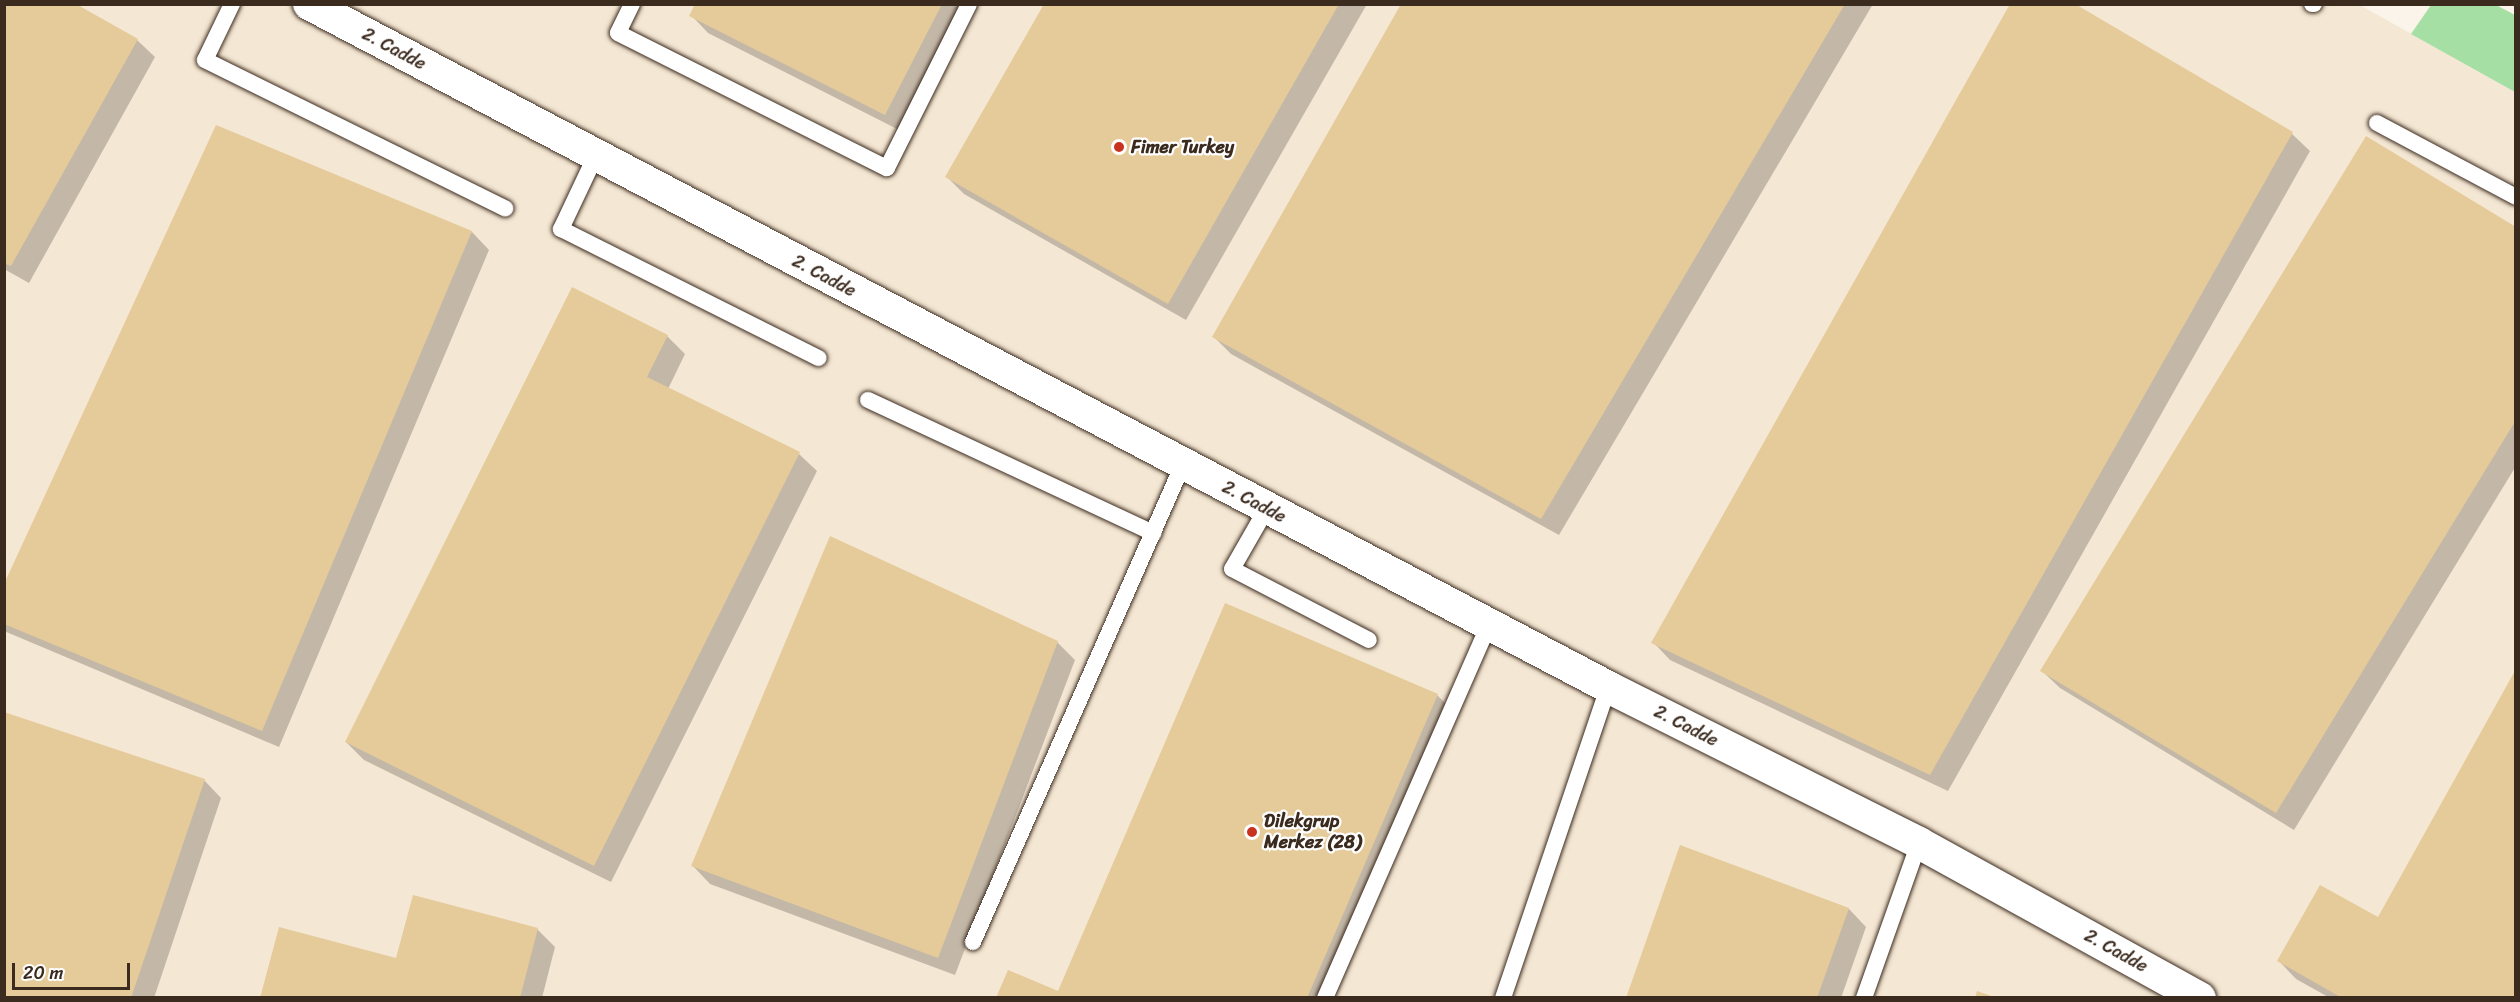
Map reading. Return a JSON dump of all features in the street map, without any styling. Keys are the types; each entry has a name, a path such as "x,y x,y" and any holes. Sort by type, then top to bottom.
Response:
{"street":[{"name":"2. Cadde","path":"309,4 1608,687 1920,843 2200,998"}],"lane":[{"path":"232,4 205,60 505,208"},
{"path":"632,4 618,33 887,168 969,4"},
{"path":"2377,123 2516,196"},
{"path":"596,155 561,230 819,358"},
{"path":"868,400 1153,532"},
{"path":"973,942 1182,464"},
{"path":"1266,508 1232,569 1369,640"},
{"path":"1325,998 1489,625"},
{"path":"1503,998 1608,687"},
{"path":"1864,998 1920,843"}],"shaded area":[{"path":"2358,4 2515,92 2515,997 5,998 5,5"}],"green space":[{"path":"2431,5 2496,5 2515,15 2515,92 2411,34"}],"building":[{"path":"4,4 76,4 138,39 11,266 4,263"},
{"path":"695,4 942,4 885,115 689,16"},
{"path":"1044,4 1339,4 1168,304 945,177"},
{"path":"1401,4 1845,4 1541,519 1212,337"},
{"path":"2010,4 2075,4 2293,132 1930,775 1651,643"},
{"path":"216,125 472,231 262,731 4,624 4,584"},
{"path":"2366,136 2516,227 2516,420 2276,813 2040,671"},
{"path":"572,287 668,335 647,377 800,452 594,866 345,742"},
{"path":"830,536 1058,641 938,958 691,866"},
{"name":"Dilekgrup Merkez (28)","path":"1225,603 1438,694 1307,998 996,998 1008,970 1058,991"},
{"path":"2516,669 2516,998 2342,998 2277,961 2320,885 2378,917"},
{"path":"4,712 205,779 131,998 4,998"},
{"path":"1680,845 1849,908 1817,998 1626,998"},
{"path":"413,895 538,928 520,998 260,998 279,927 396,958"},
{"path":"1977,991 1994,997 1994,998 1975,998"}],"place":[{"name":"Fimer Turkey","path":"1119,147"},
{"name":"Dilekgrup Merkez (28)","path":"1252,832"}]}
